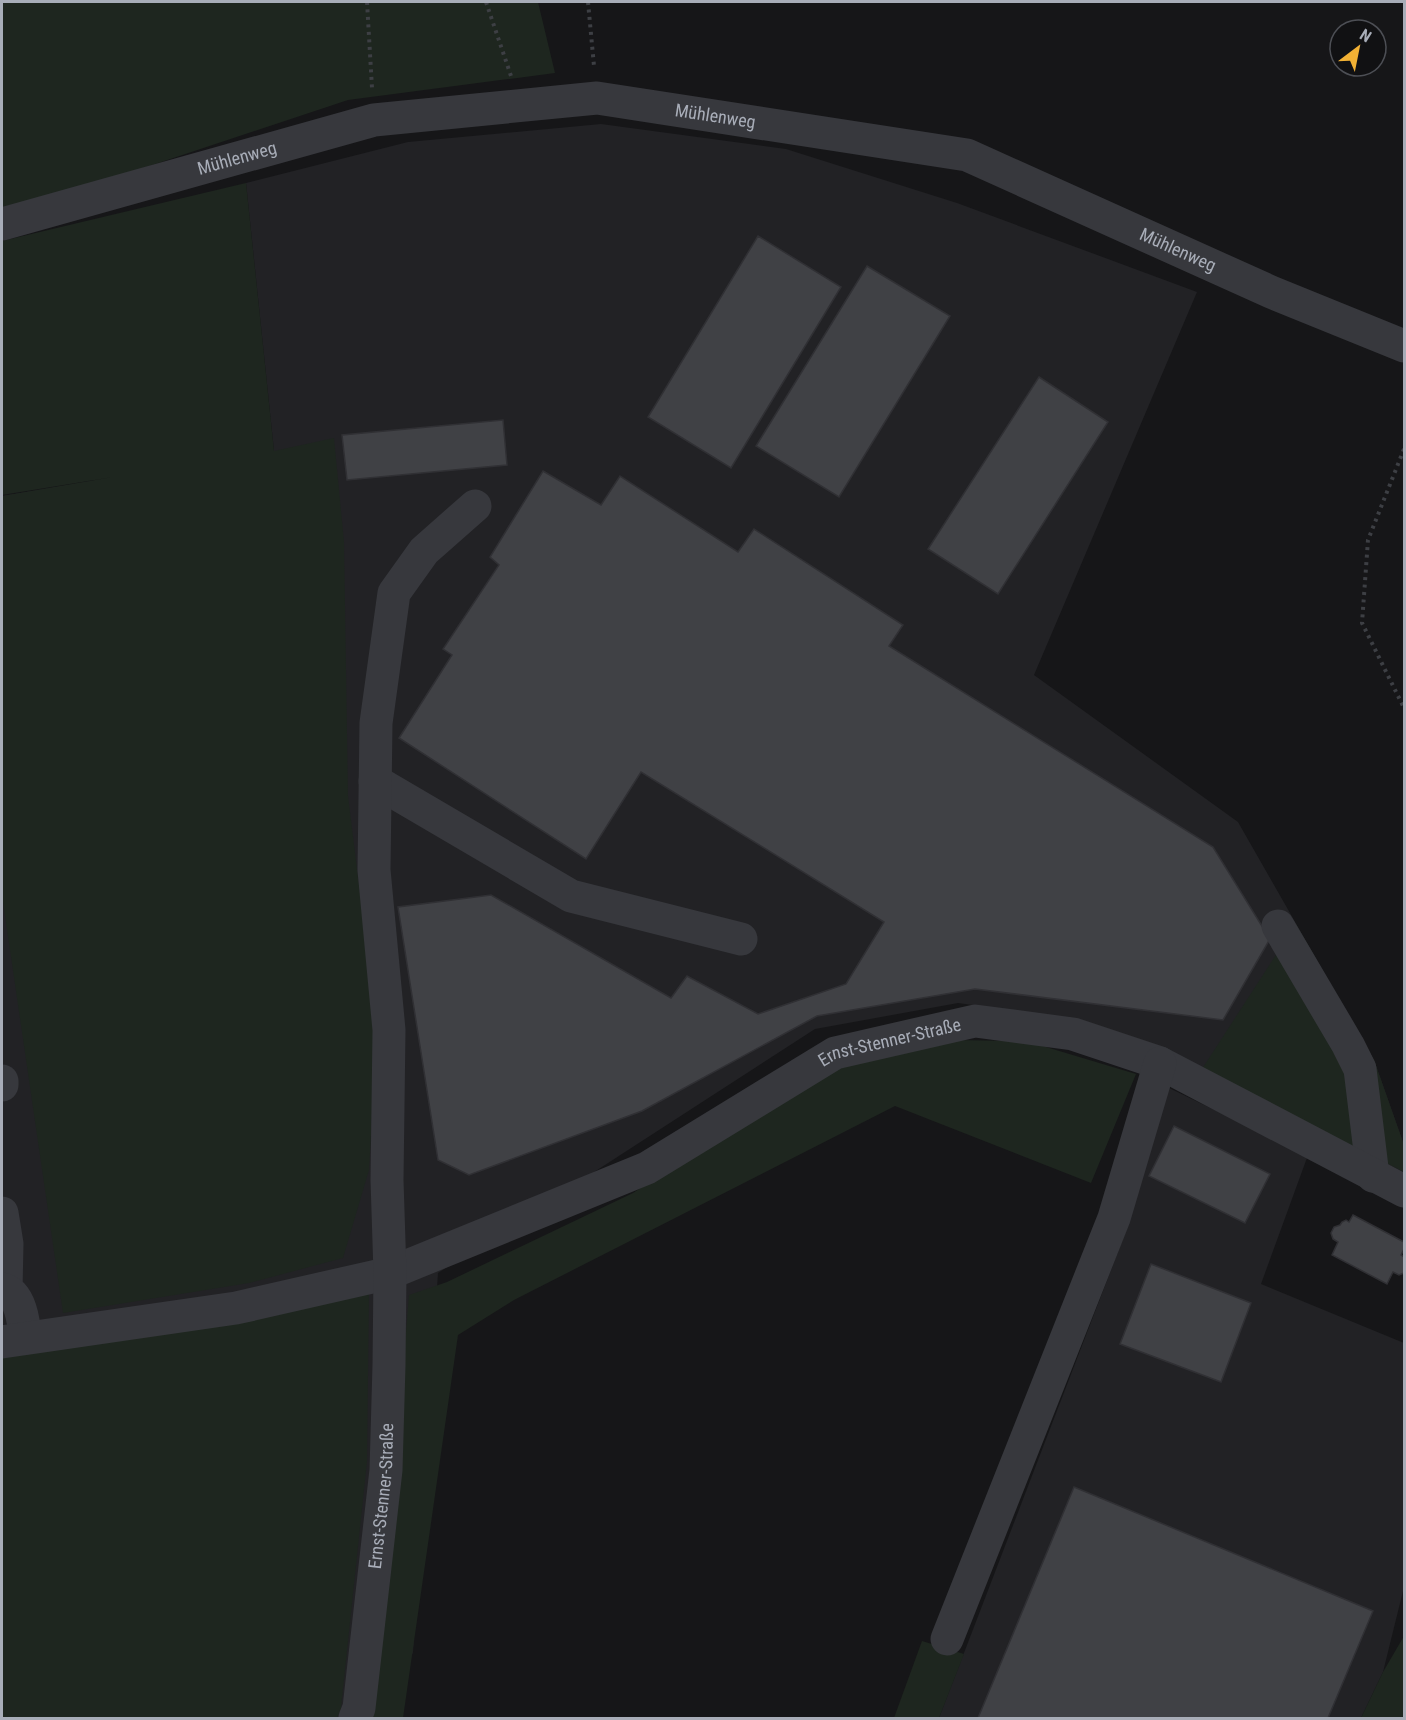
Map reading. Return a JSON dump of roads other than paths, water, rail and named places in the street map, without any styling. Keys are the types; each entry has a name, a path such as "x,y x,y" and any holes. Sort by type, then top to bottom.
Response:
{"street":[{"name":"Mühlenweg","path":"2,224 374,120 597,98 968,155 1271,292 1404,346"},
{"path":"390,1273 387,1180 389,1030 374,870 376,723 394,593 424,551 475,506"},
{"path":"375,781 571,896 741,939"},
{"path":"1278,926 1360,1069 1373,1176"},
{"name":"Ernst-Stenner-Straße","path":"13,1340 236,1308 390,1273 647,1168 835,1053 975,1021 1073,1034 1160,1063 1404,1191"},
{"path":"947,1639 1114,1218 1160,1063"},
{"path":"2,1213 7,1244 4,1289 19,1304 24,1320 13,1340"},
{"name":"Ernst-Stenner-Straße","path":"355,1719 386,1470 390,1273"}]}
